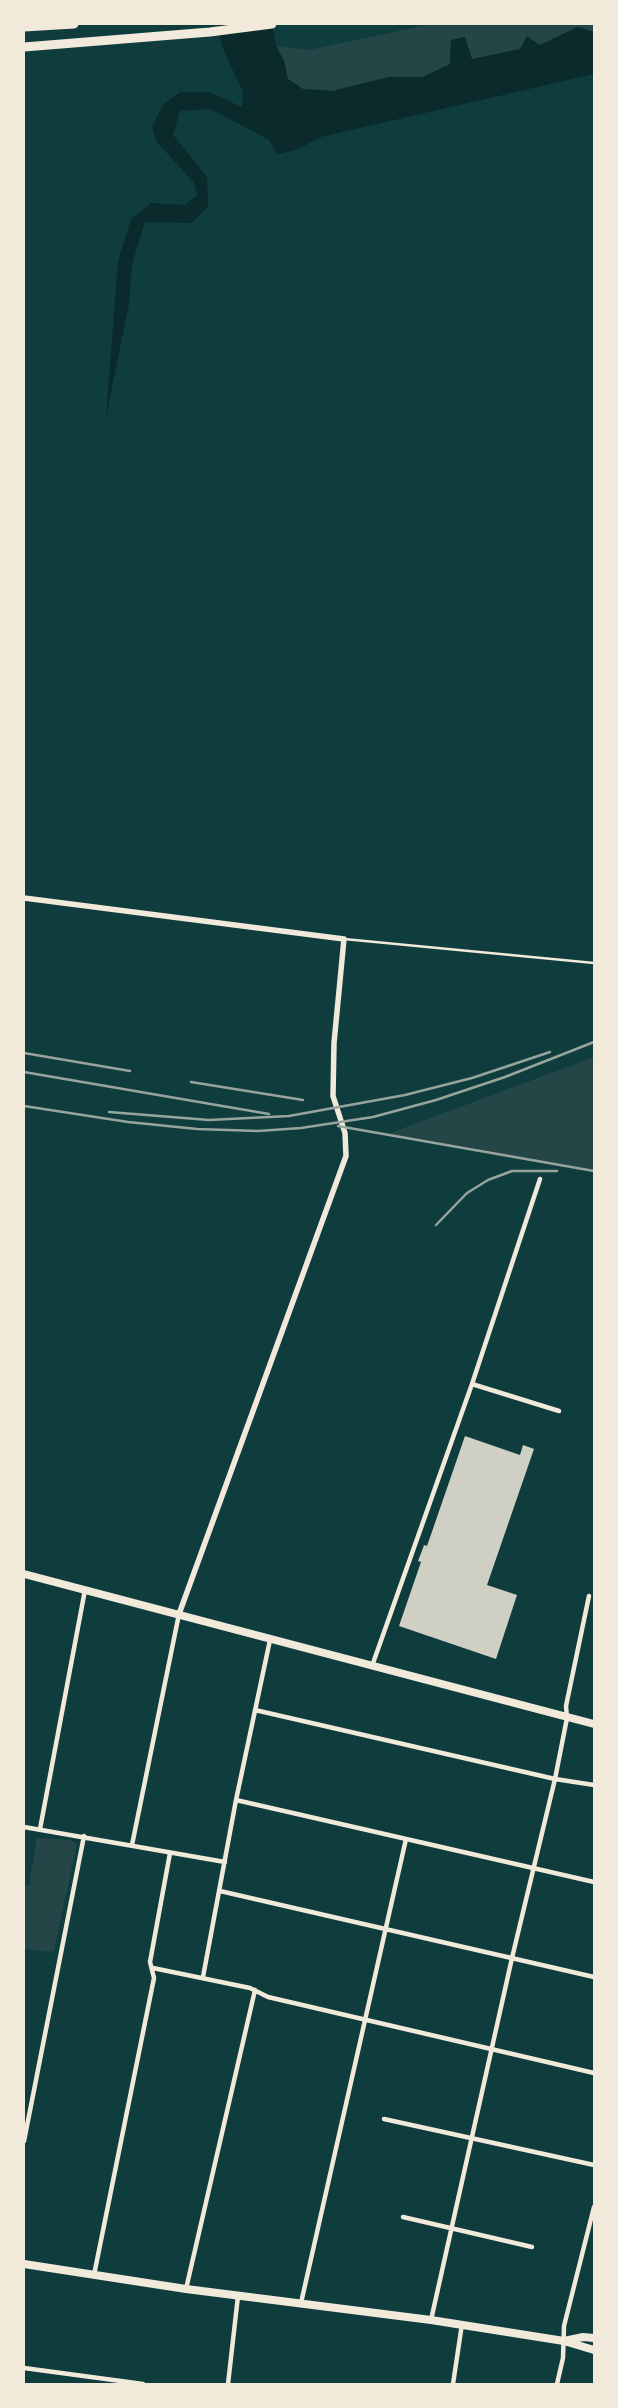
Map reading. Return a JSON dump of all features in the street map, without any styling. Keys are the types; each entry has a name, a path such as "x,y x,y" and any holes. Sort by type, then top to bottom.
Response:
{"highway":[{"path":"24,27 74,24"},
{"path":"24,47 210,32 272,24"}],"main road":[{"path":"24,1574 371,1667 594,1724"},
{"path":"24,2264 186,2289 462,2324 564,2341 594,2350"},
{"path":"564,2341 583,2337 594,2338"}],"street":[{"path":"24,898 344,939 334,1043 333,1096 345,1133 346,1156 179,1614 132,1845"},
{"path":"371,1667 472,1384 540,1179"},
{"path":"472,1384 560,1411"},
{"path":"40,1829 85,1590"},
{"path":"431,2320 532,1868 555,1779 567,1718 566,1706 589,1596"},
{"path":"203,1978 236,1800 270,1640"},
{"path":"255,1710 555,1779 594,1785"},
{"path":"236,1800 594,1882"},
{"path":"24,1827 225,1862"},
{"path":"24,2141 84,1836"},
{"path":"301,2303 406,1838"},
{"path":"94,2275 154,1978 150,1962 170,1853"},
{"path":"220,1891 594,1977"},
{"path":"153,1968 255,1990 268,1997 594,2073"},
{"path":"186,2289 255,1990"},
{"path":"384,2119 594,2165"},
{"path":"557,2384 563,2358 564,2326 594,2207"},
{"path":"403,2217 532,2247"},
{"path":"228,2384 238,2296"},
{"path":"453,2384 462,2324"},
{"path":"24,2368 143,2384"}],"lane":[{"path":"344,939 594,963"}],"shaded area":[{"path":"217,24 272,24 276,46 284,61 288,79 303,89 332,91 389,77 423,77 450,64 451,40 465,37 472,59 520,49 527,36 540,45 578,27 594,32 594,74 321,137 296,150 277,154 269,140 211,109 180,111 173,135 207,177 208,207 192,223 145,222 132,264 129,304 106,417 118,261 131,219 151,203 185,205 197,195 194,183 157,142 152,126 163,105 180,92 209,92 242,107 243,92 223,49"},
{"path":"431,24 594,24 594,32 578,27 540,45 472,59 451,40 450,64 423,77 389,77 332,91 303,89 288,79 284,61 276,46 309,50"},
{"path":"594,1057 594,1171 385,1135"},
{"path":"37,1838 71,1840 77,1844 54,1950 48,1952 24,1948 24,1885 29,1886"}],"building":[{"path":"465,1436 520,1455 523,1445 534,1449 487,1585 517,1595 496,1659 399,1626 421,1562 418,1561 424,1545 427,1546"}],"railway":[{"path":"24,1106 128,1122 197,1129 258,1131 301,1128 373,1117 436,1100 505,1077 594,1042"},
{"path":"109,1112 209,1120 289,1116 405,1095 472,1078 550,1052"},
{"path":"24,1053 130,1071"},
{"path":"24,1072 269,1114"},
{"path":"191,1082 303,1100"},
{"path":"338,1126 594,1171"},
{"path":"436,1225 467,1193 488,1180 512,1171 557,1171"}]}
